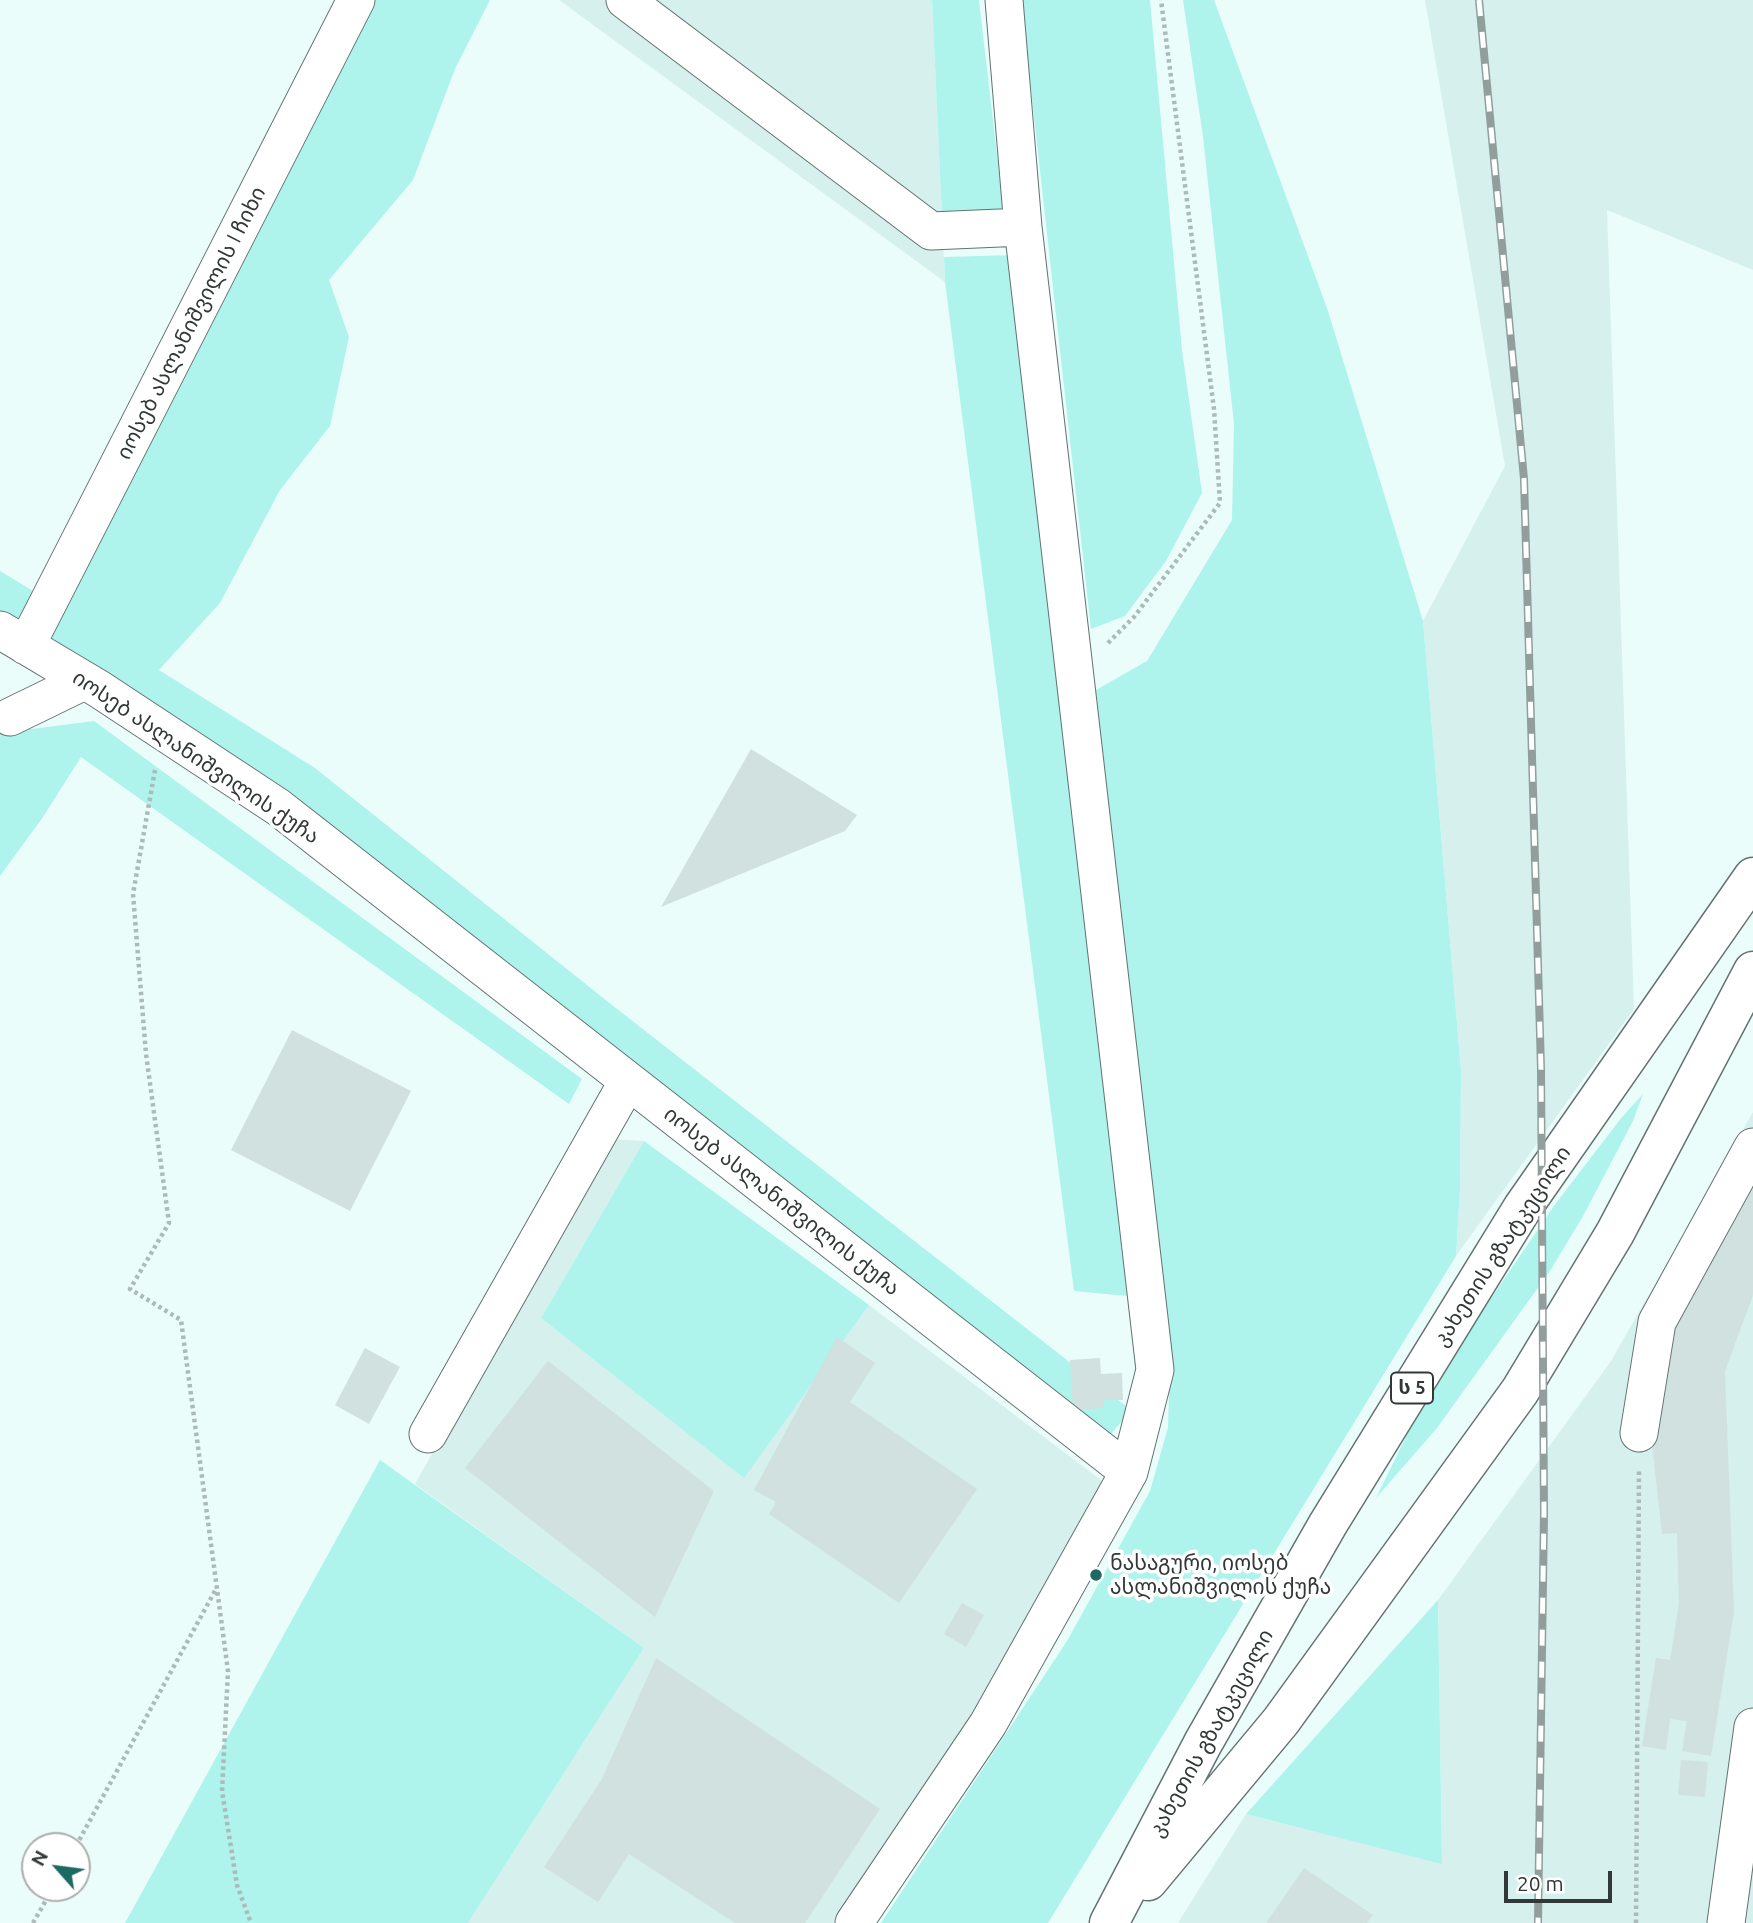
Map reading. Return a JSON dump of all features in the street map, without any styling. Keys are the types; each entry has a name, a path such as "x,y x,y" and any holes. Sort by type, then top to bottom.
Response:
{"highway":[{"name":"კახეთის გზატკეცილი","path":"1111,1923 1203,1743 1328,1524 1516,1218 1753,877"},
{"name":"კახეთის გზატკეცილი","path":"1111,1923 1282,1721 1520,1391 1615,1233 1753,971"}],"street":[{"name":"იოსებ ასლანიშვილის I ჩიხი","path":"13,638 356,0"},
{"path":"625,0 931,231 1023,227"},
{"path":"854,1923 988,1724 1129,1472 1156,1370 1023,227 1004,0"},
{"name":"იოსებ ასლანიშვილის ქუჩა","path":"13,638 278,807 1129,1472"},
{"path":"3,719 84,681"},
{"path":"428,1434 628,1081"},
{"path":"1639,1433 1657,1322 1753,1147"},
{"path":"1726,1923 1753,1727"}],"path":[{"path":"1075,676 1134,617 1220,503 1214,409 1161,0"},
{"path":"161,731 133,894 146,1054 169,1223 130,1289 181,1321 228,1671 222,1791 237,1885 251,1923"},
{"path":"1636,1923 1639,1433"},
{"path":"84,1832 217,1587"},
{"path":"33,1923 45,1902"}],"shaded area":[{"path":"356,0 490,0 455,69 413,180 329,280 349,337 330,426 280,490 220,603 159,670 315,768 612,1005 1131,1410 1107,1439 618,1058 288,790 46,638 26,646 0,630 0,571 48,600"},
{"path":"559,0 932,0 945,282"},
{"path":"932,0 979,0 1004,215 942,218"},
{"path":"1021,0 1150,0 1182,350 1202,493 1166,561 1125,616 1091,629"},
{"path":"1183,0 1214,0 1327,308 1423,621 1461,1071 1460,1190 1456,1256 1048,1923 881,1923 1067,1641 1150,1491 1168,1427 1170,1354 1094,691 1147,661 1232,520 1234,424 1203,137"},
{"path":"1425,0 1753,0 1753,270 1607,210 1634,1009 1456,1256 1460,1190 1461,1071 1423,621 1505,466"},
{"path":"1014,255 1127,1296 1074,1291 945,282 944,257"},
{"path":"10,717 31,729 94,721 582,1079 569,1104 81,757 43,817 0,876 0,728"},
{"path":"1643,1094 1633,1121 1582,1218 1550,1271 1437,1428 1376,1498 1431,1386 1556,1203"},
{"path":"1753,1112 1753,1923 1178,1923 1246,1814 1442,1863 1438,1600 1611,1361"},
{"path":"608,1139 644,1141 541,1318 744,1477 869,1305 1105,1483 931,1789 839,1923 468,1923 644,1648 415,1484"},
{"path":"644,1141 869,1305 744,1478 541,1318"},
{"path":"380,1460 644,1648 468,1923 125,1923"},
{"path":"1438,1600 1442,1864 1246,1814"}],"building":[{"path":"751,749 857,815 845,831 661,907"},
{"path":"292,1030 411,1091 350,1211 231,1150"},
{"path":"1753,1162 1753,1295 1725,1371 1734,1612 1711,1756 1682,1751 1687,1721 1670,1719 1666,1750 1642,1746 1656,1658 1670,1660 1679,1603 1677,1533 1662,1534 1652,1444 1661,1358 1675,1333 1667,1326"},
{"path":"837,1337 875,1363 850,1402 977,1489 899,1603 769,1514 776,1502 754,1490"},
{"path":"365,1348 400,1367 369,1424 335,1405"},
{"path":"1100,1358 1101,1374 1122,1373 1123,1400 1104,1400 1104,1408 1073,1410 1070,1360"},
{"path":"548,1361 714,1491 655,1617 465,1468"},
{"path":"962,1603 984,1615 966,1647 944,1634"},
{"path":"656,1658 880,1809 805,1923 735,1923 629,1854 598,1902 544,1867 602,1779"},
{"path":"1681,1760 1708,1762 1705,1797 1678,1795"},
{"path":"1304,1868 1373,1915 1367,1923 1266,1923"}],"railway":[{"path":"1479,0 1524,479 1541,1069 1544,1513 1538,1923"}],"place":[{"name":"ნასაგური, იოსებ ასლანიშვილის ქუჩა","path":"1096,1575"}]}
